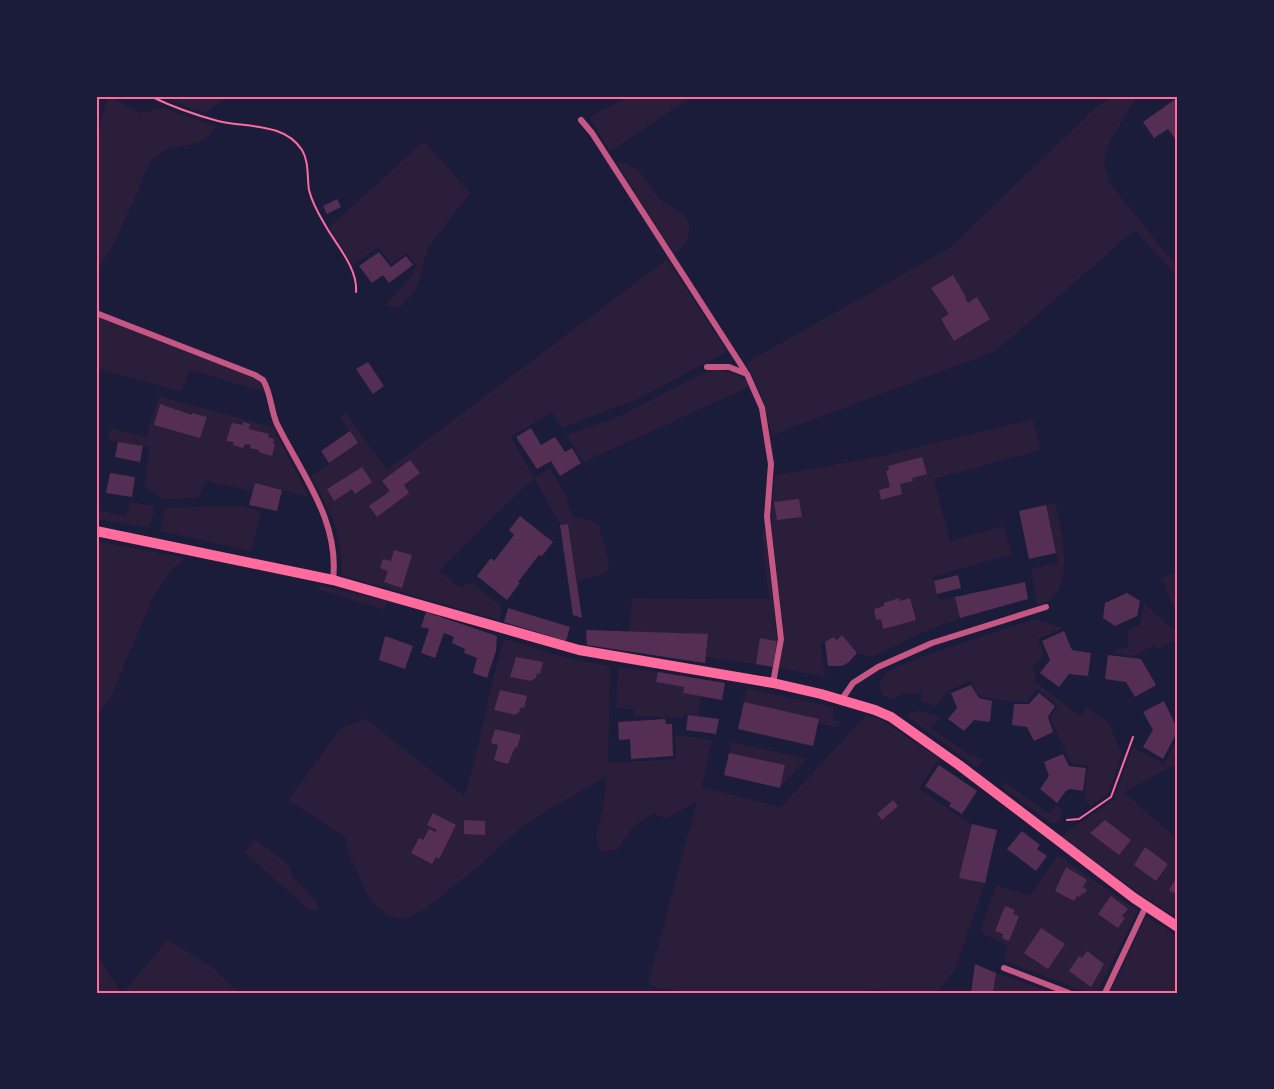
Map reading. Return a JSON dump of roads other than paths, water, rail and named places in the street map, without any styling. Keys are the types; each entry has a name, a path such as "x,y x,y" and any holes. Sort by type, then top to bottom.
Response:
{"main road":[{"path":"96,531 333,580 579,650 773,683 842,699 882,713 899,722 966,770 1077,856 1178,927"}],"street":[{"path":"581,120 592,133 747,374 762,408 771,464 767,517 781,639 773,683"},
{"path":"96,313 263,380 277,423 327,518 335,553 333,580"},
{"path":"707,367 729,367 747,374"},
{"path":"842,699 853,683 878,667 948,637 1046,607"},
{"path":"1104,993 1146,906"},
{"path":"1004,968 1069,993"}]}
